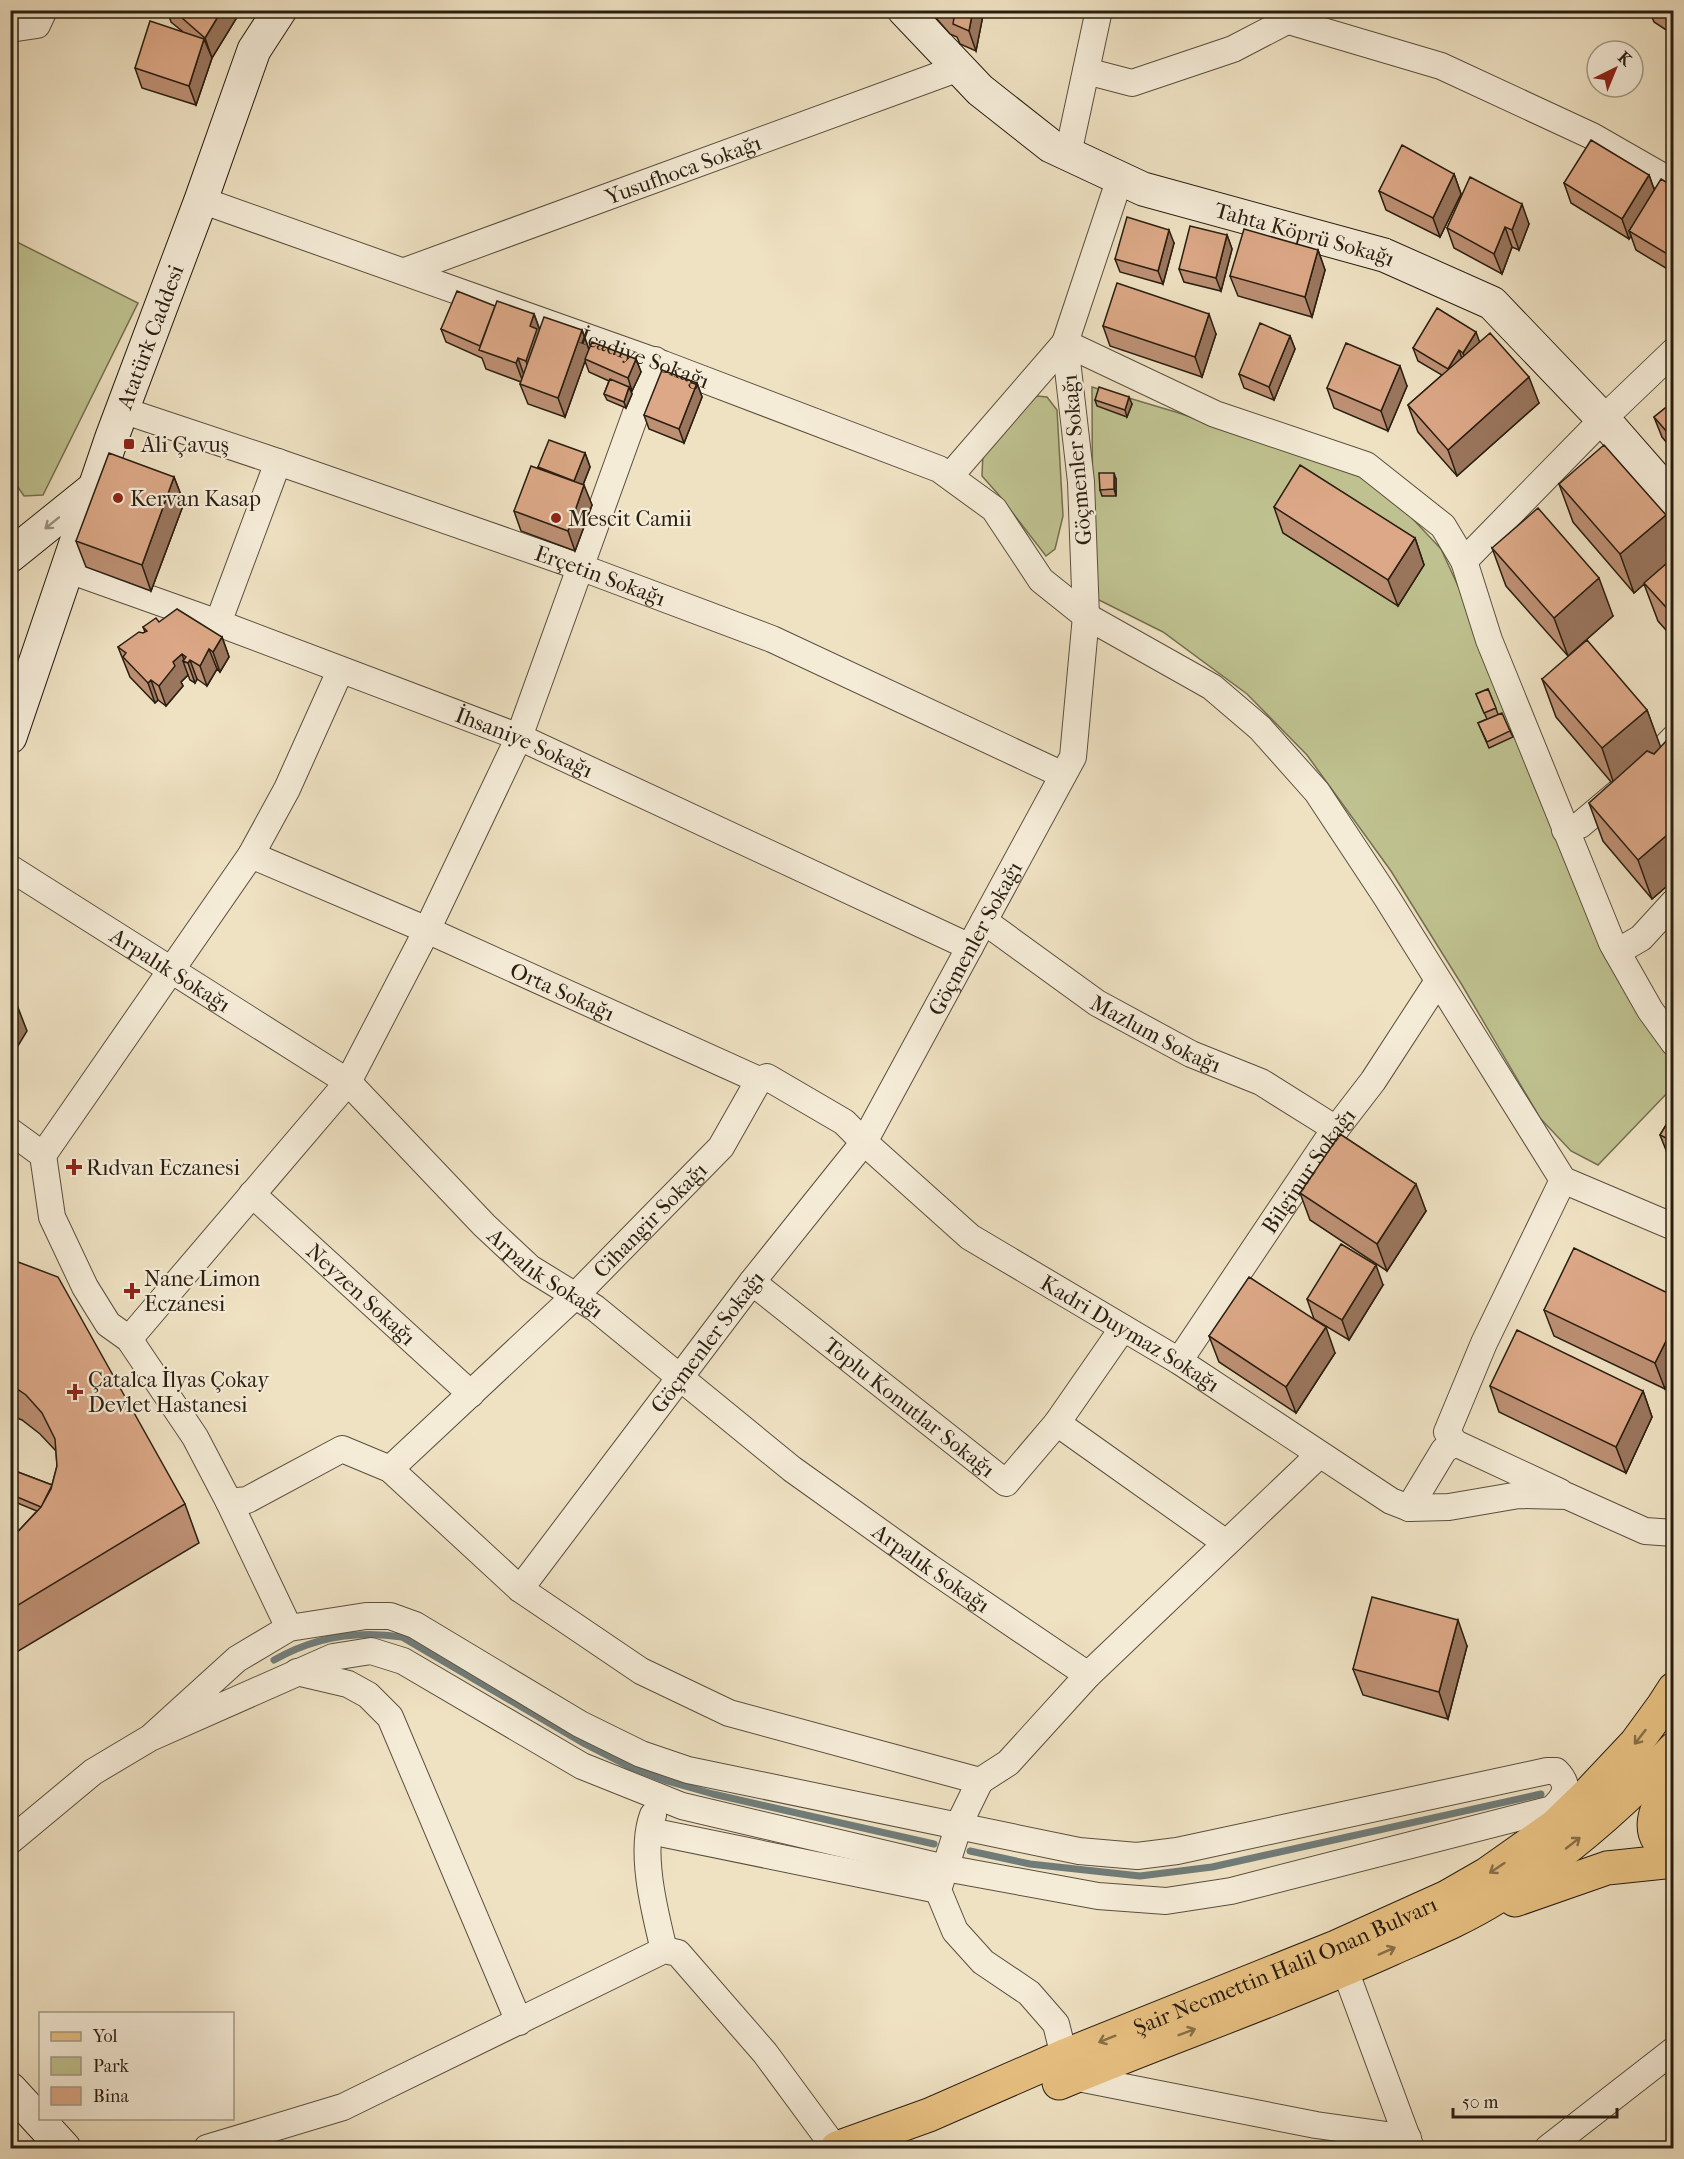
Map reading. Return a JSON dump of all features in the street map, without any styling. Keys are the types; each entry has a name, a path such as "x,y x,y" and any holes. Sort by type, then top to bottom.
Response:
{"main road":[{"name":"Atatürk Caddesi","path":"10,737 93,489 201,200 254,50 280,10"},
{"name":"Tahta Köprü Sokağı","path":"904,10 980,90 1051,146 1143,189 1384,255 1492,303 1603,419 1674,500"},
{"path":"10,556 93,489"},
{"name":"Şair Necmettin Halil Onan Bulvarı","path":"899,2148 1069,2066 1447,1897 1487,1874 1555,1826 1588,1794 1636,1743 1674,1689"},
{"name":"Şair Necmettin Halil Onan Bulvarı","path":"836,2148 1345,1970 1456,1919 1496,1898 1570,1846 1606,1817 1674,1749"},
{"path":"1674,1778 1659,1805 1653,1822 1654,1834 1662,1845 1674,1853"},
{"path":"1456,1919 1607,1868 1674,1861"},
{"path":"10,2089 64,2148"},
{"path":"10,2121 35,2148"}],"street":[{"path":"10,29 37,25 44,10"},
{"path":"1068,154 1100,10"},
{"path":"1086,71 1132,83 1233,49 1298,16 1441,66 1592,136 1674,183"},
{"name":"Yusufhoca Sokağı","path":"405,272 959,68"},
{"name":"Göçmenler Sokağı","path":"520,1589 752,1282 864,1142 1073,758 1086,616 1081,482 1065,343 1120,178"},
{"name":"İcadiye Sokağı","path":"201,200 655,360 939,469 950,476 994,509 1041,580 1086,616 1212,687 1260,728 1317,792 1387,898 1563,1180"},
{"path":"950,476 1065,343 1215,414 1366,465 1443,526 1464,561 1490,640 1565,830 1617,952 1650,1010 1674,1042"},
{"path":"1464,561 1603,419 1674,351"},
{"path":"129,1339 348,1082 427,930 519,737 655,360"},
{"name":"Erçetin Sokağı","path":"122,410 580,567 772,639 1063,775"},
{"path":"218,623 278,462"},
{"name":"İhsaniye Sokağı","path":"66,569 218,623 519,737 970,947"},
{"path":"289,1628 229,1502 195,1437 129,1339 108,1324 91,1296 52,1217 43,1155 252,855 287,789 340,671"},
{"path":"1565,830 1580,825 1617,794 1674,738"},
{"name":"Orta Sokağı","path":"252,855 427,930 759,1080 767,1077 844,1122 864,1142"},
{"name":"Arpalık Sokağı","path":"10,868 348,1082 505,1246 530,1268 602,1314 792,1469 929,1567 1088,1675"},
{"path":"1617,952 1641,938 1674,902"},
{"name":"Mazlum Sokağı","path":"984,921 1097,1003 1191,1054 1262,1082 1336,1129"},
{"name":"Bilginur Sokağı","path":"1179,1361 1336,1129 1373,1081 1438,981"},
{"name":"Cihangir Sokağı","path":"390,1469 575,1296 721,1147 759,1080"},
{"path":"10,1131 43,1155"},
{"name":"Kadri Duymaz Sokağı","path":"864,1142 970,1237 1179,1361 1391,1501 1409,1508 1449,1507 1519,1495 1568,1496"},
{"path":"1409,1508 1444,1450 1455,1443 1447,1432 1484,1343 1563,1180 1674,1227"},
{"name":"Neyzen Sokağı","path":"252,1194 471,1394"},
{"name":"Toplu Konutlar Sokağı","path":"752,1282 1006,1483 1057,1423 1124,1328"},
{"path":"1057,1423 1226,1544"},
{"name":"Kadri Duymaz Sokağı","path":"1455,1443 1645,1531 1674,1533"},
{"path":"229,1502 247,1500 342,1449 390,1469 520,1589 641,1671 729,1713 980,1781"},
{"path":"1319,1455 1088,1675 1008,1763 980,1781 959,1827 942,1879 955,1931 983,1962 1029,1993 1056,2024 1069,2066 1407,2145"},
{"path":"150,1738 237,1659 289,1628 357,1617 390,1616 415,1625 580,1724 640,1754 688,1770 1079,1851 1137,1856 1177,1851 1547,1771 1556,1771 1563,1778 1566,1788 1562,1800 1552,1809 1231,1891 1166,1901 942,1879 650,1831"},
{"path":"10,1841 93,1773 150,1738 333,1657 371,1651 403,1661 582,1766 660,1798 942,1879"},
{"path":"297,1672 348,1684 368,1695 390,1717 519,2022"},
{"path":"660,1798 650,1823 648,1870 664,1950"},
{"path":"207,2148 343,2107 664,1950 678,1953 758,2044 836,2148"},
{"path":"1345,1970 1407,2145"},
{"path":"1548,2148 1674,2050"}],"green space":[{"path":"11,239 138,303 43,495 24,496 11,477"},
{"path":"1092,387 1179,413 1379,483 1441,549 1673,1053 1673,1087 1598,1165 1571,1151 1540,1118 1462,985 1391,871 1307,755 1247,694 1163,632 1093,597"},
{"path":"1037,396 1047,397 1057,410 1063,516 1055,549 1046,556 982,476 983,453 1022,405"}],"building":[{"path":"173,10 222,10 205,38"},
{"path":"940,10 973,10 969,31 953,24 954,18 943,14"},
{"path":"1659,10 1674,10 1674,20"},
{"path":"150,21 204,39 189,86 135,68"},
{"path":"1591,140 1649,175 1622,219 1564,183"},
{"path":"1402,145 1454,174 1433,218 1379,191"},
{"path":"1470,177 1522,204 1512,230 1505,227 1494,254 1447,228"},
{"path":"1661,179 1674,187 1674,258 1629,231"},
{"path":"1127,217 1169,230 1158,271 1115,259"},
{"path":"1190,226 1227,235 1216,278 1179,269"},
{"path":"1244,229 1318,250 1305,297 1230,276"},
{"path":"1117,283 1209,314 1195,357 1103,326"},
{"path":"457,291 495,306 480,346 441,329"},
{"path":"497,301 534,314 530,326 537,329 526,361 518,358 516,363 479,350"},
{"path":"1437,308 1476,332 1463,353 1459,350 1448,369 1413,348"},
{"path":"544,317 582,330 558,398 520,384"},
{"path":"1260,323 1290,336 1269,387 1239,374"},
{"path":"1490,333 1529,377 1448,450 1408,405"},
{"path":"592,342 636,359 628,378 585,359"},
{"path":"1346,343 1400,366 1381,411 1327,388"},
{"path":"662,370 697,383 679,429 644,415"},
{"path":"610,379 629,387 624,402 604,394"},
{"path":"1099,387 1129,397 1125,410 1095,400"},
{"path":"1674,401 1674,440 1654,417"},
{"path":"549,440 585,453 574,481 538,467"},
{"path":"1604,445 1666,515 1620,554 1559,484"},
{"path":"109,453 174,477 142,565 76,541"},
{"path":"1300,465 1415,538 1388,580 1274,507"},
{"path":"531,466 584,485 568,531 514,511"},
{"path":"1099,473 1114,473 1114,489 1100,490"},
{"path":"1538,508 1599,578 1554,618 1492,548"},
{"path":"1674,557 1674,616 1644,583"},
{"path":"177,609 222,637 213,652 209,649 200,666 190,660 188,663 183,661 186,657 182,654 173,662 175,666 159,686 151,680 148,683 123,657 126,653 118,647 139,632 147,631 143,627 156,618 159,622"},
{"path":"1587,640 1647,710 1602,748 1542,679"},
{"path":"1488,689 1496,708 1484,713 1476,694"},
{"path":"1502,713 1510,731 1487,742 1478,723"},
{"path":"1668,739 1674,748 1674,829 1638,860 1589,803 1647,751 1654,754"},
{"path":"10,1000 17,1005 10,1017"},
{"path":"1674,1112 1674,1142 1660,1135"},
{"path":"1340,1134 1416,1184 1377,1244 1300,1193"},
{"path":"1341,1244 1376,1265 1342,1320 1307,1299"},
{"path":"1574,1248 1674,1296 1674,1325 1655,1363 1544,1310"},
{"path":"10,1259 58,1277 185,1504 10,1610 10,1540 41,1507 51,1489 57,1466 55,1439 42,1413 26,1395 10,1384"},
{"path":"1249,1277 1326,1327 1286,1387 1209,1336"},
{"path":"1517,1330 1643,1391 1616,1447 1490,1386"},
{"path":"10,1469 52,1485 41,1507 10,1494"},
{"path":"1372,1597 1458,1620 1439,1692 1353,1669"}],"waterway":[{"path":"274,1660 305,1646 336,1637 369,1634 402,1637 585,1744 628,1766 667,1781 713,1794 934,1844"},
{"path":"970,1851 1030,1864 1140,1876 1212,1867 1541,1794"}],"place":[{"name":"Ali Çavuş","path":"129,444"},
{"name":"Kervan Kasap","path":"118,498"},
{"name":"Mescit Camii","path":"556,518"},
{"name":"Rıdvan Eczanesi","path":"74,1167"},
{"name":"Nane Limon Eczanesi","path":"132,1291"},
{"name":"Çatalca İlyas Çokay Devlet Hastanesi","path":"75,1392"}]}
